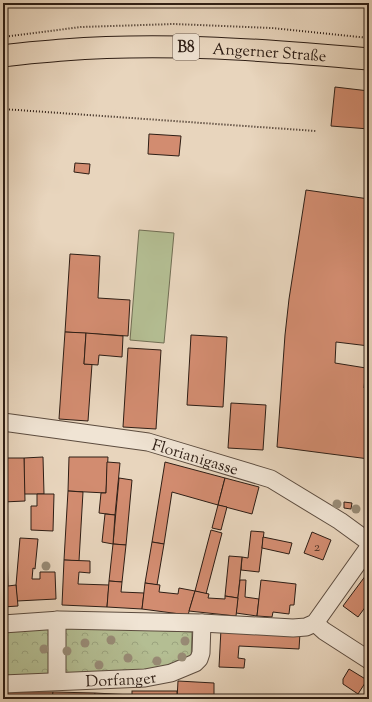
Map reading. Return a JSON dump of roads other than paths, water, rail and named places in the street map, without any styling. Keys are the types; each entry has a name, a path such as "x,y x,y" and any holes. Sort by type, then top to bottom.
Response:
{"main road":[{"name":"Angerner Straße","path":"3,56 92,48 166,46 264,50 369,59"}],"street":[{"name":"Florianigasse","path":"3,422 148,442 271,479 340,521 369,542"},
{"path":"3,624 58,620 202,623 294,628 306,627 315,623 369,547"},
{"path":"57,681 58,620"},
{"name":"Dorfanger","path":"3,684 145,678 171,673 195,663 199,659 202,623"},
{"path":"315,623 324,631 369,660"}]}
